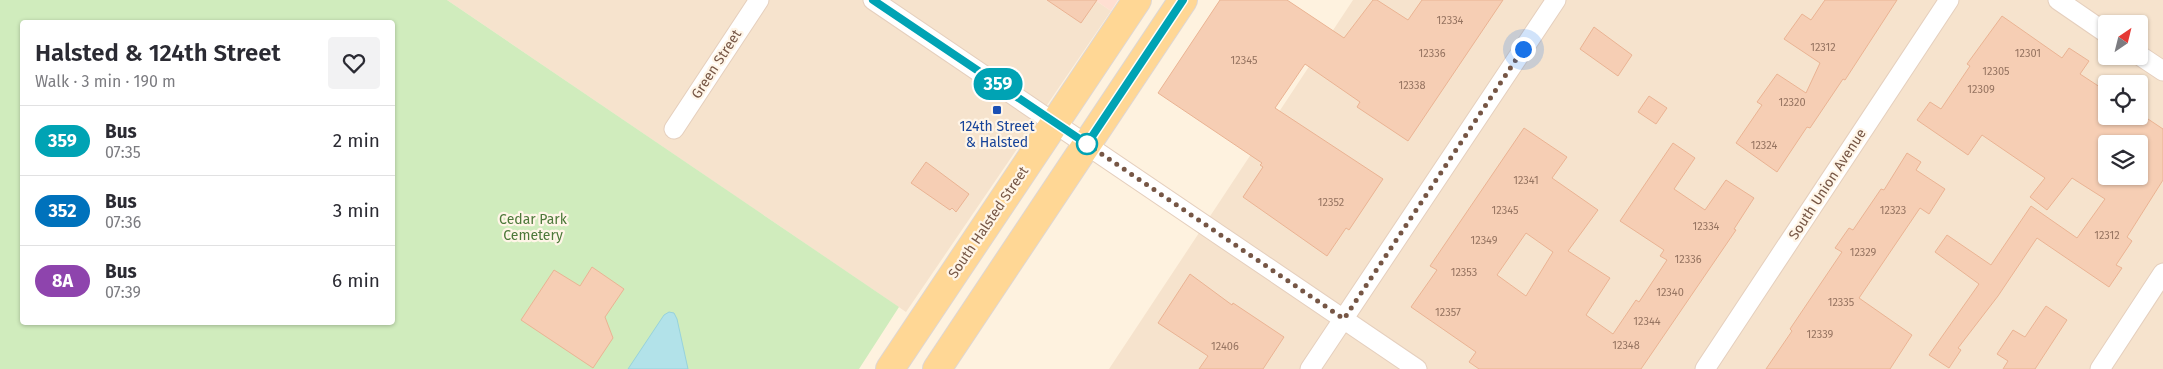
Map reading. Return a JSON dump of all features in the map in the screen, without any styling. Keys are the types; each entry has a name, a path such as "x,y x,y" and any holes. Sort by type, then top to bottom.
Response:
{"main road":[{"name":"South Halsted Street","path":"890,369 1136,0"},
{"path":"938,369 1183,0"}],"street":[{"name":"Green Street","path":"674,129 759,0"},
{"path":"873,0 1417,369"},
{"path":"1310,369 1556,0"},
{"name":"South Union Avenue","path":"1705,369 1949,0"},
{"path":"2058,0 2098,28"},
{"path":"2148,61 2163,71"},
{"path":"2100,369 2163,273"}],"shaded area":[{"path":"447,0 1095,0 1111,11 906,312"},
{"path":"1095,0 1118,0 1111,11"},
{"path":"1353,0 2163,0 2163,369 1109,369"}],"green space":[{"name":"Cedar Park Cemetery","path":"0,0 447,0 899,307 859,369 0,369"}],"water":[{"path":"669,312 674,313 677,319 688,369 628,369 664,315"}],"building":[{"path":"1047,0 1097,0 1081,23"},
{"path":"1220,0 1287,0 1344,38 1373,0 1377,0 1408,20 1422,0 1503,0 1408,141 1357,107 1360,102 1305,64 1275,108 1383,179 1349,230 1346,228 1327,256 1243,197 1263,167 1260,165 1262,163 1158,93"},
{"path":"1825,0 1897,0 1845,80 1843,79 1810,128 1807,127 1777,172 1736,143 1762,105 1757,102 1777,74 1806,93 1820,63 1784,39 1802,14 1811,20"},
{"path":"2002,16 2062,58 2069,48 2089,61 2080,74 2098,86 2098,125 2148,125 2148,119 2163,129 2163,180 2127,237 2132,241 2116,265 2122,268 2109,287 2037,238 1998,296 1958,348 1961,350 1949,368 1929,355 1979,284 1935,252 1947,235 1991,265 2031,206 2077,238 2105,199 2072,178 2047,210 2030,197 2045,178 1982,135 1968,155 1917,120 1930,102 1941,109 1970,66 1967,64"},
{"path":"1594,27 1632,55 1618,76 1580,49"},
{"path":"1649,96 1667,108 1656,124 1638,112"},
{"path":"1524,128 1567,157 1552,178 1598,210 1568,251 1610,278 1586,315 1613,334 1636,300 1639,302 1667,260 1660,256 1664,250 1620,221 1673,143 1695,158 1674,189 1705,210 1726,180 1754,198 1734,229 1736,230 1641,369 1479,369 1469,362 1476,352 1411,307 1437,270 1430,266","holes":["1526,233 1553,252 1526,296 1497,275"]},
{"path":"1907,153 1921,162 1916,170 1945,189 1929,214 1920,208 1859,298 1912,335 1890,369 1766,369 1792,331 1790,329 1842,252 1835,248 1849,228 1853,230 1881,189 1884,190"},
{"path":"926,162 969,194 956,212 952,208 950,210 911,183"},
{"path":"592,267 624,289 605,317 613,338 593,368 521,320 554,270 580,286"},
{"path":"1190,274 1232,305 1233,303 1284,337 1263,369 1199,369 1208,356 1158,323"},
{"path":"2046,306 2067,320 2035,369 2003,369 2008,361 1997,354 2013,330 2025,337"}],"bus line":[{"name":"359","path":"873,0 1087,144 1183,0"}],"place":[{"name":"124th Street & Halsted","path":"997,110"}],"route":[{"path":"1087,144 1344,319 1523,49"}]}
